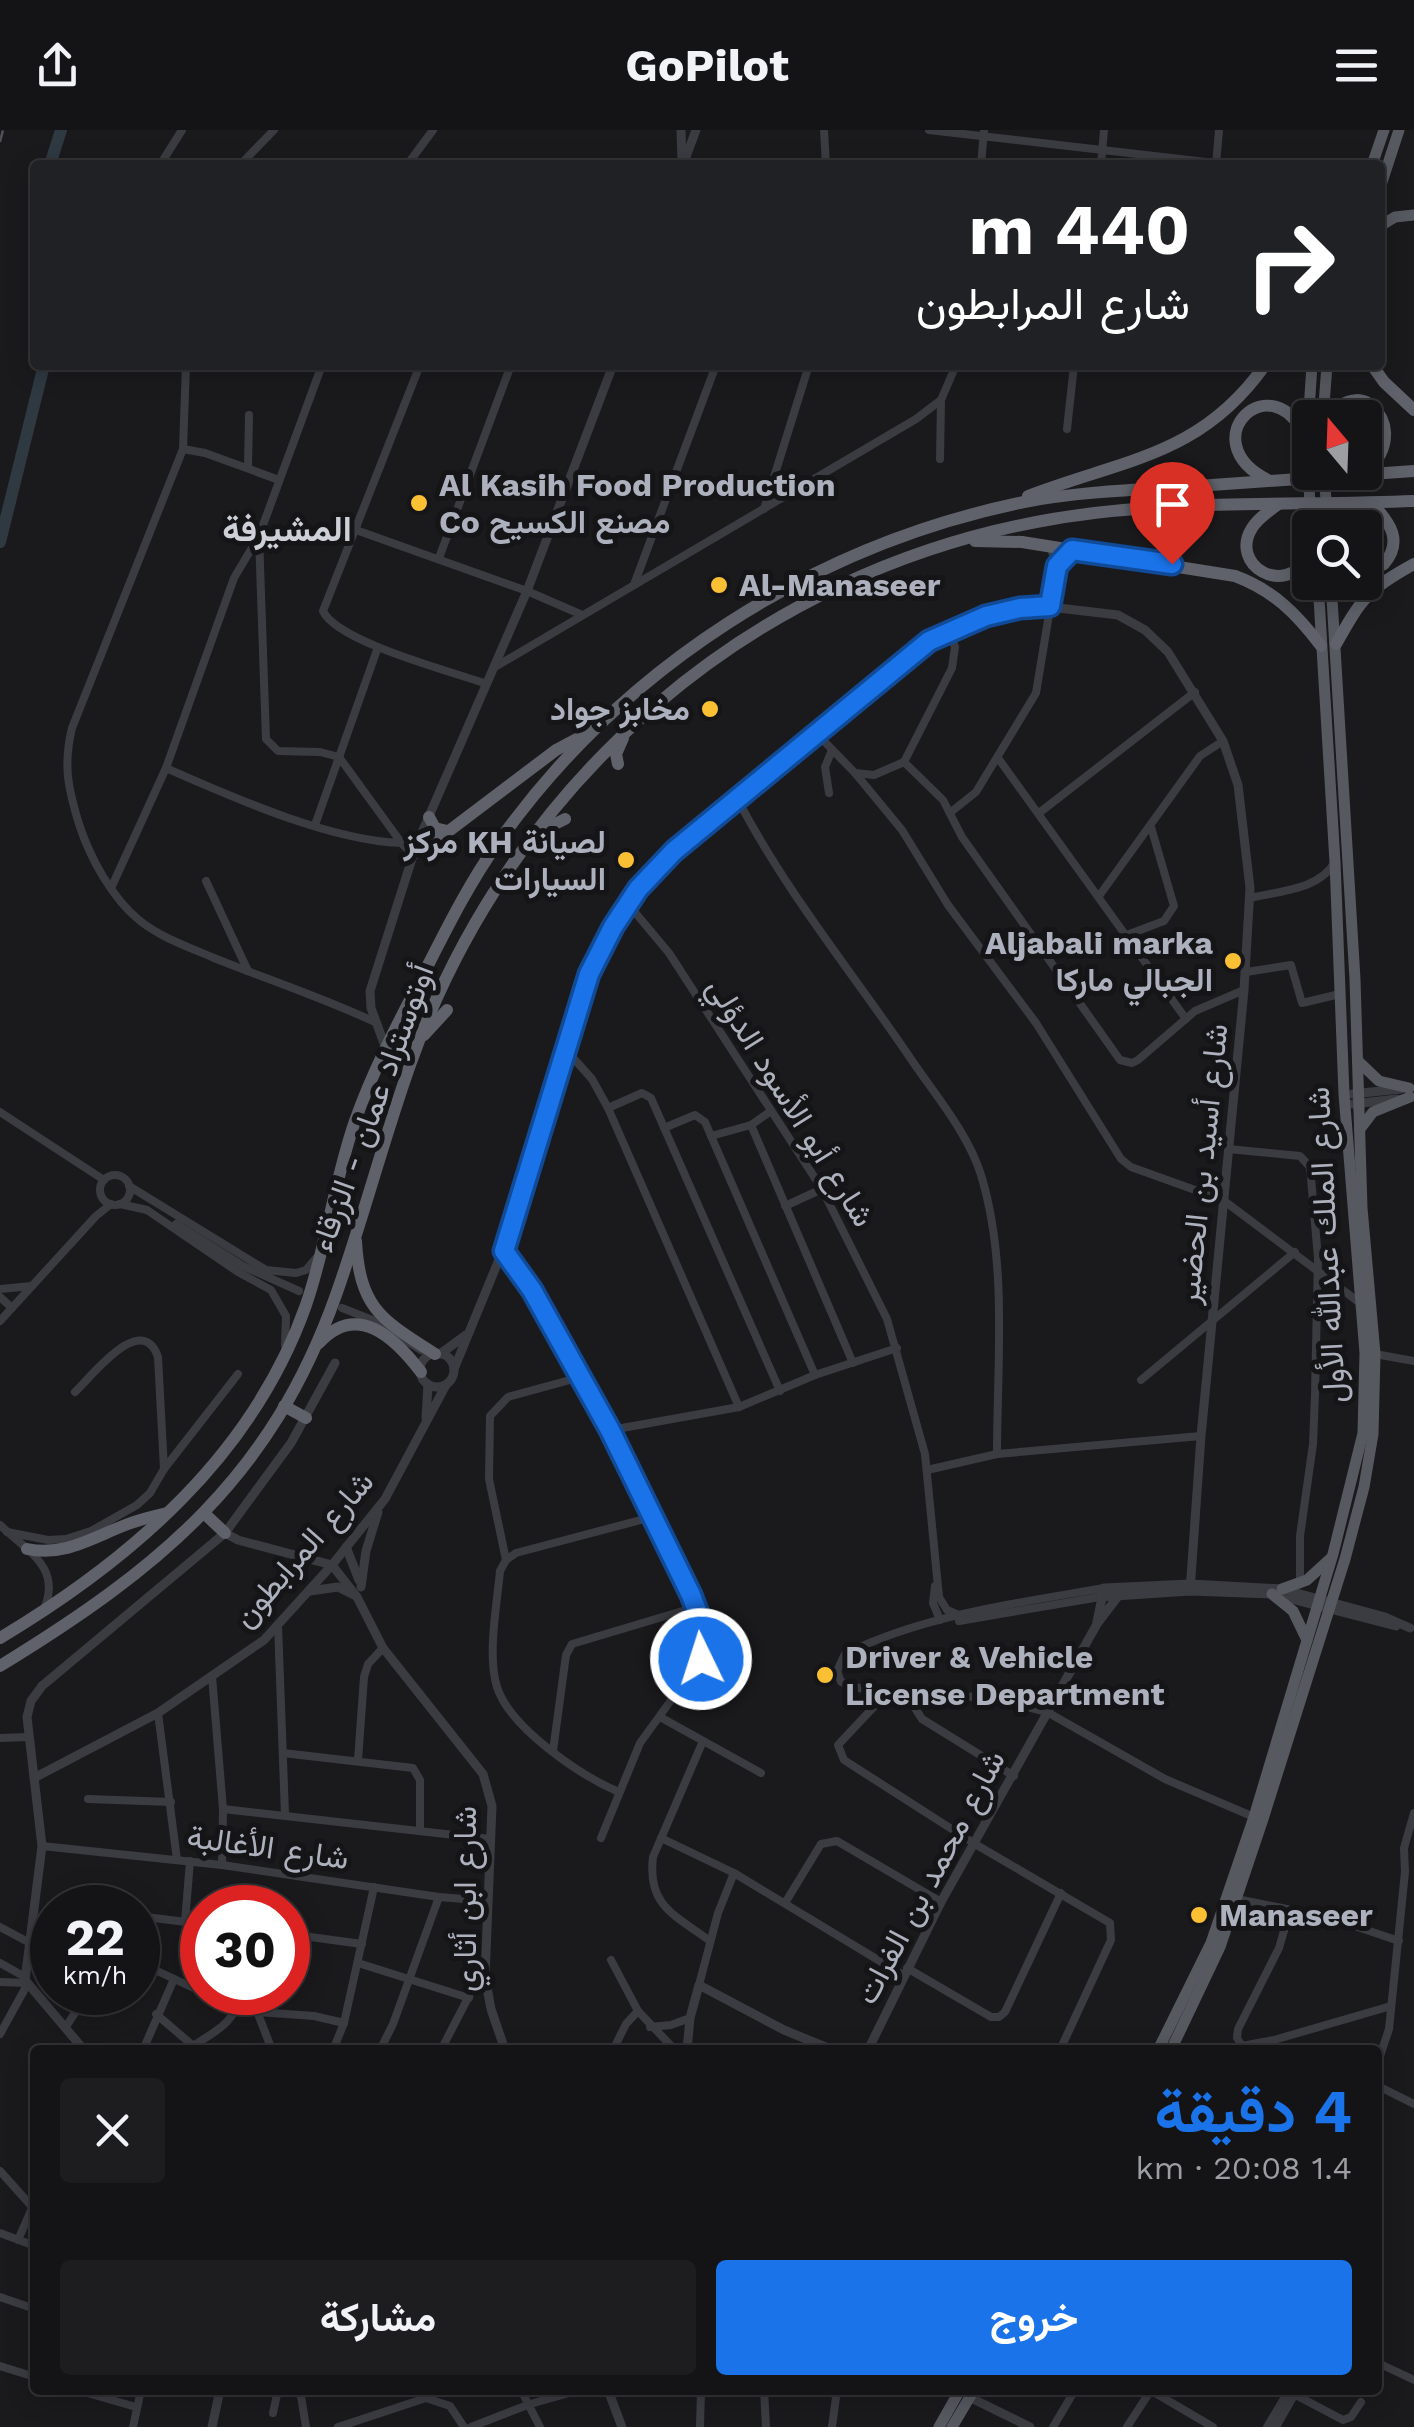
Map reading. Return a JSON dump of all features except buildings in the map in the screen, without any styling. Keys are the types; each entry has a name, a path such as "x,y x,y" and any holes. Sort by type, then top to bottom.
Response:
{"highway":[{"path":"1000,508 1183,441 1218,418 1261,370"},
{"path":"1376,370 1414,410"},
{"path":"1270,481 1247,467 1239,457 1234,436 1244,414 1259,406 1276,405 1292,415"},
{"path":"1382,408 1392,417 1397,437 1394,448 1382,461"},
{"name":"أوتوستراد عمان - الزرقاء","path":"1382,472 1414,471"},
{"name":"أوتوستراد عمان - الزرقاء","path":"0,1638 117,1561 170,1513 226,1449 285,1354 323,1246 351,1134 386,1046 450,922 498,842 551,776 627,697 668,664 784,590 898,538 1000,508 1092,492 1292,479"},
{"name":"أوتوستراد عمان - الزرقاء","path":"0,1666 108,1597 161,1556 250,1460 314,1348 336,1294 419,1041 467,936 529,839 582,774 630,726 744,639 853,579 952,543 1005,528 1099,513 1414,501"},
{"path":"1372,503 1378,510"},
{"path":"1277,505 1250,531 1247,546 1252,562 1264,573 1280,577 1292,574"},
{"path":"1382,515 1391,525 1395,541 1382,565"},
{"path":"952,543 998,540 1049,546 1206,569 1246,580 1286,605 1320,646"},
{"path":"1336,644 1369,591 1414,564"},
{"path":"744,639 753,655"},
{"path":"618,764 618,747 630,726"},
{"path":"413,854 556,750 595,730"},
{"path":"429,817 434,828 446,831"},
{"path":"529,839 565,819"},
{"path":"419,1041 447,1010"},
{"path":"356,1230 360,1277 370,1304 436,1354"},
{"path":"314,1348 336,1328 365,1325 399,1347 423,1375"},
{"path":"284,1406 306,1418"},
{"path":"27,1549 68,1549 132,1522 170,1513"},
{"path":"204,1514 226,1533"}],"main road":[{"path":"1373,160 1384,130"},
{"path":"1385,173 1399,130"},
{"path":"1385,223 1395,217 1414,215"},
{"path":"1309,400 1312,370"},
{"path":"1324,400 1327,370"},
{"name":"شارع الملك عبدالله الأول","path":"1161,2045 1204,1959 1254,1817 1307,1640 1324,1604 1363,1433 1370,1354 1360,1302 1352,1099 1340,994 1319,600"},
{"name":"شارع الملك عبدالله الأول","path":"1173,2045 1213,1963 1237,1899 1370,1461 1375,1408 1360,1129 1352,1099 1356,1059 1333,600"},
{"path":"1329,769 1344,768"},
{"path":"1356,1059 1378,1081 1412,1093"},
{"path":"1360,1129 1373,1112 1412,1093"},
{"path":"1307,1640 1293,1611 1277,1592 1313,1576 1333,1554"},
{"path":"938,2427 965,2395"},
{"path":"952,2427 967,2395"}],"street":[{"path":"163,160 182,130"},
{"path":"245,160 274,130"},
{"path":"411,160 432,130"},
{"path":"682,130 682,160"},
{"path":"684,160 696,130"},
{"path":"824,130 826,160"},
{"path":"928,130 1184,160"},
{"path":"1102,160 1104,130"},
{"path":"1216,160 1219,130"},
{"path":"981,160 983,134"},
{"path":"186,370 182,449 72,728 65,757 72,802 92,859 138,919 163,936 377,1023 400,1018"},
{"path":"112,886 166,768 234,578 259,536 320,370"},
{"path":"418,370 323,611 328,621 378,647 487,684"},
{"path":"439,558 509,370"},
{"path":"386,1046 371,1008 370,991 413,854 527,591 612,370"},
{"path":"634,582 714,370"},
{"path":"764,509 807,370"},
{"path":"940,459 941,400 954,370"},
{"path":"1067,429 1073,370"},
{"path":"494,667 634,582 852,460 941,400"},
{"path":"248,467 249,415"},
{"path":"182,449 205,452 279,480"},
{"path":"356,530 580,614"},
{"path":"259,536 266,739 278,751 320,752 339,757 413,854"},
{"path":"951,812 976,792 1036,693 1057,566 1049,546"},
{"path":"1057,566 1072,550"},
{"path":"454,1369 504,1251 589,974 628,904 674,851 818,735 888,672 949,630 1003,611 1050,606"},
{"name":"شارع أسيد بن الحضير","path":"1050,606 1106,612 1131,620 1168,652 1223,740 1238,785 1250,898 1246,972 1190,1587"},
{"path":"855,773 874,774 904,762 952,668 954,647 949,630"},
{"path":"315,825 378,647"},
{"path":"1040,813 1195,692"},
{"path":"818,735 902,830 948,905 1017,995 1121,1159 1131,1167 1223,1200 1360,1302"},
{"path":"1100,896 1200,756 1223,740"},
{"path":"829,793 824,772 832,750"},
{"path":"998,758 1186,1019"},
{"path":"904,762 929,784 951,812 972,853 1120,1060 1138,1060 1207,1004 1244,990"},
{"path":"166,768 315,825 360,838 401,843"},
{"path":"738,800 767,852 936,1096 980,1171 997,1273 998,1454"},
{"path":"1124,936 1164,921 1174,906 1152,827"},
{"path":"1250,898 1314,882 1335,862"},
{"path":"206,881 248,971"},
{"path":"1314,882 1336,890"},
{"name":"شارع أبو الأسود الدؤلي","path":"628,904 669,953 822,1189 887,1319 928,1470 936,1573"},
{"path":"1246,972 1292,966 1302,1004 1340,994"},
{"path":"567,1051 592,1079 608,1108 739,1407"},
{"path":"1352,1099 1412,1093"},
{"path":"608,1108 646,1094 651,1098 780,1391"},
{"path":"712,1136 751,1126 771,1111"},
{"path":"0,1112 104,1180"},
{"path":"664,1128 699,1116 712,1136 816,1375"},
{"path":"751,1126 853,1363"},
{"path":"1228,1149 1297,1156 1308,1161 1318,1268 1313,1444 1301,1521 1300,1584"},
{"path":"104,1180 116,1175 247,1260 276,1273 306,1270 323,1246"},
{"path":"96,1216 104,1180"},
{"path":"0,1321 96,1216 129,1196 129,1186"},
{"path":"785,1206 822,1189"},
{"path":"142,1192 186,1229"},
{"path":"100,1194 116,1204 154,1209 243,1266 299,1291"},
{"path":"138,1206 271,1290 286,1316 285,1354"},
{"path":"504,1251 532,1290 610,1430 704,1629 701,1659 635,1753 601,1838"},
{"path":"1141,1380 1295,1252"},
{"path":"0,1289 32,1286"},
{"path":"0,1298 12,1308"},
{"path":"342,1308 374,1321 404,1342 450,1359 454,1369"},
{"path":"423,1375 436,1354 468,1334"},
{"path":"75,1392 128,1342 142,1340 151,1344 158,1357 164,1469"},
{"path":"404,1342 423,1375 446,1385"},
{"path":"610,1430 739,1407 816,1375 897,1348"},
{"path":"1370,1354 1414,1361"},
{"path":"37,1885 42,1846 28,1709 42,1686 226,1533 275,1467 335,1362"},
{"name":"شارع المرابطون","path":"34,1778 158,1712 264,1640 332,1565 384,1499 454,1369"},
{"path":"4,1528 54,1540 93,1530 143,1501 238,1374"},
{"name":"شارع المرابطون","path":"423,1375 426,1418"},
{"path":"506,1560 490,1479 490,1416 508,1397 581,1378"},
{"path":"928,1470 998,1454 1201,1436"},
{"path":"307,1592 328,1586 359,1592 366,1551 384,1499"},
{"path":"619,1792 587,1776 553,1751 510,1709 496,1680 500,1571 516,1553 652,1517"},
{"path":"4,1528 49,1576 51,1589 42,1612"},
{"path":"226,1533 238,1540 332,1565"},
{"name":"شارع ابن أثاري","path":"346,1548 363,1607 382,1648 479,1766 490,1794 484,1967 488,1998 503,2045"},
{"name":"شارع ابن أثاري","path":"332,1565 359,1592"},
{"path":"914,1628 929,1614 936,1573"},
{"path":"936,1573 942,1604 962,1616"},
{"path":"1254,1817 1165,1779 1047,1712 995,1699 884,1696 841,1682 838,1663 845,1654 940,1620 1102,1593 1190,1587 1277,1592 1382,1624 1412,1628"},
{"path":"940,1620 948,1623 1102,1593 1119,1595 1190,1587"},
{"name":"شارع محمد بن الفرات","path":"1097,1624 1102,1593"},
{"name":"شارع محمد بن الفرات","path":"870,2045 942,1902 1097,1624 1119,1595"},
{"path":"934,1598 940,1620"},
{"path":"553,1751 566,1656 572,1644 696,1607"},
{"path":"278,1625 285,1814"},
{"path":"358,1760 364,1677 371,1660 382,1648"},
{"path":"212,1676 223,1809 222,1865"},
{"path":"884,1696 838,1745 840,1756 975,1844 1104,1916 1112,1940 1062,2045"},
{"path":"914,1696 914,1708 922,1719 1014,1776"},
{"path":"158,1712 177,1860"},
{"path":"660,1717 761,1773"},
{"path":"0,1738 29,1737"},
{"path":"703,1741 661,1838 651,1877 655,1896 710,1941"},
{"path":"283,1753 409,1766 417,1771 420,1780 420,1831"},
{"path":"88,1799 171,1802"},
{"path":"223,1809 490,1839"},
{"path":"1382,2053 1399,1941 1404,1848 1414,1814"},
{"path":"661,1838 734,1874 991,2017 1006,2012 1061,1893"},
{"path":"785,1903 821,1844 837,1841 942,1902"},
{"name":"شارع الأغالبة","path":"42,1846 222,1865 439,1898 488,1901"},
{"path":"188,1885 190,1862"},
{"path":"688,2045 690,2018 710,1941 734,1874"},
{"path":"336,2045 344,2023 374,1887"},
{"path":"382,2045 439,1898"},
{"path":"1237,1899 1336,1920 1399,1941"},
{"path":"1241,2045 1238,2029 1275,1956 1290,1910"},
{"path":"0,1927 30,1943 26,1982 0,2034"},
{"path":"310,1937 362,1944"},
{"path":"611,1960 638,2010 669,2045"},
{"path":"0,1963 26,1982 80,2045"},
{"path":"358,1963 469,1998"},
{"path":"443,2045 484,1967"},
{"path":"160,1972 180,1982"},
{"path":"160,2006 174,1979"},
{"path":"0,1982 26,1982"},
{"path":"700,1984 784,2030 821,2045"},
{"path":"1247,2045 1391,2006"},
{"path":"616,2045 638,2010"},
{"path":"65,2028 74,2015"},
{"path":"145,2045 156,2015"},
{"path":"157,2015 192,2045"},
{"path":"200,2045 234,2015"},
{"path":"258,2015 270,2045"},
{"path":"286,2015 344,2023"},
{"path":"650,2026 671,2025 690,2018"},
{"path":"338,2040 343,2045"},
{"path":"1382,2088 1414,2104"},
{"path":"0,2171 30,2205"},
{"path":"18,2240 30,2217"},
{"path":"0,2233 30,2244"},
{"path":"0,2297 30,2308"},
{"path":"1382,2363 1414,2380"},
{"path":"0,2366 30,2375"},
{"path":"94,2395 136,2407"},
{"path":"133,2427 140,2395"},
{"path":"212,2427 219,2395"},
{"path":"274,2414 280,2395"},
{"path":"301,2395 306,2427"},
{"path":"524,2395 540,2427"},
{"path":"338,2427 426,2398 450,2406 467,2427 562,2395"},
{"path":"614,2395 622,2427"},
{"path":"700,2395 700,2427"},
{"path":"764,2395 766,2427"},
{"path":"832,2427 837,2395"},
{"path":"973,2395 1030,2427"},
{"path":"1053,2427 1072,2395"},
{"path":"1127,2427 1147,2395"},
{"path":"1159,2395 1214,2427"},
{"path":"1267,2427 1290,2395"},
{"path":"1276,2427 1291,2395"},
{"path":"1297,2395 1343,2420 1350,2417 1360,2402"}],"waterway":[{"path":"52,160 61,130"},
{"path":"0,542 43,370"}],"railway":[{"path":"0,142 3,130"}],"place":[{"name":"Al Kasih Food Production Co مصنع الكسيح","path":"419,503"},
{"name":"Al-Manaseer","path":"719,585"},
{"name":"مخابز جواد","path":"710,709"},
{"name":"مركز KH لصيانة السيارات","path":"626,860"},
{"name":"Aljabali marka الجبالي ماركا","path":"1233,961"},
{"name":"Driver & Vehicle License Department","path":"825,1675"},
{"name":"Manaseer","path":"1199,1915"}],"district":[{"name":"المشيرفة","path":"287,529"}],"route":[{"path":"701,1659 704,1629 691,1595 610,1430 532,1290 504,1251 589,974 620,914 674,851 929,641 1003,611 1050,606 1057,566 1072,550 1172,564"}]}
